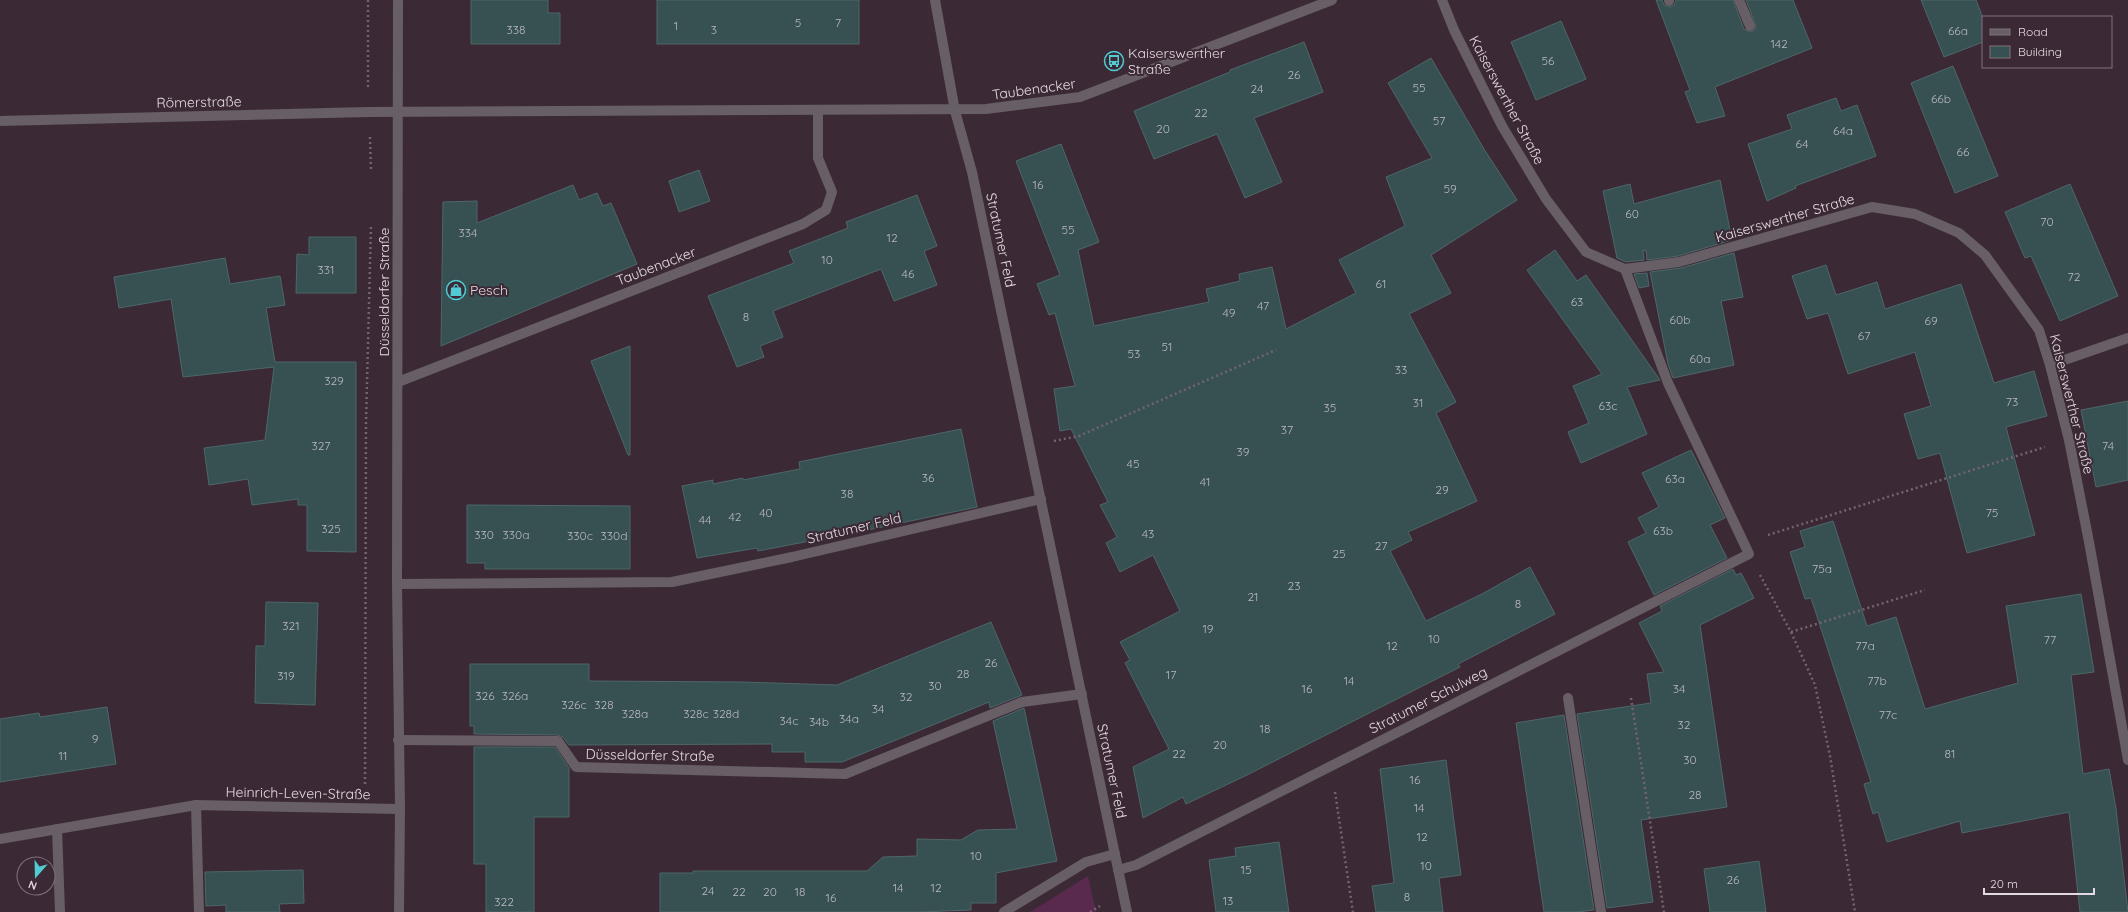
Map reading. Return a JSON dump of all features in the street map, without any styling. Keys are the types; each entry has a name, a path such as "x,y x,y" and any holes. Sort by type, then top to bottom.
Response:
{"street":[{"name":"Düsseldorfer Straße","path":"398,0 397,584 400,809 399,912"},
{"name":"Stratumer Feld","path":"935,0 955,111 972,172 1128,912"},
{"name":"Taubenacker","path":"399,111 955,111 986,109 1080,98 1332,0"},
{"name":"Kaiserswerther Straße","path":"1442,0 1454,30 1502,126 1546,199 1586,252 1625,269 1679,262 1872,207 1915,214 1959,233 1985,255 2039,330 2050,365 2069,440 2128,760"},
{"path":"1739,0 1750,26"},
{"name":"Taubenacker","path":"398,382 803,224 826,210 832,192 818,158 818,110"},
{"name":"Römerstraße","path":"0,121 399,111"},
{"path":"1625,269 1668,383 1749,554"},
{"path":"2050,365 2128,338"},
{"name":"Stratumer Feld","path":"397,584 672,582 792,557 1041,499"},
{"name":"Stratumer Schulweg","path":"1118,870 1136,865 1749,554"},
{"name":"Düsseldorfer Straße","path":"398,740 558,741 576,767 845,774 1022,702 1082,694"},
{"path":"1568,698 1602,912"},
{"path":"196,805 199,912"},
{"name":"Heinrich-Leven-Straße","path":"0,839 196,805 400,809"},
{"path":"57,829 60,912"},
{"path":"1004,912 1086,862 1115,854"}],"path":[{"path":"368,0 367,60 371,174"},
{"path":"364,808 366,704 366,431 371,221"},
{"path":"1030,447 1079,436 1276,350"},
{"path":"1744,543 2069,440"},
{"path":"1749,554 1791,632 1815,685 1830,756 1855,912"},
{"path":"1791,632 1925,590"},
{"path":"1631,698 1664,912"},
{"path":"1335,792 1353,912"}],"shaded area":[{"path":"1088,876 1096,912 1030,912"}],"building":[{"path":"471,0 548,0 548,13 560,13 560,44 471,44"},
{"path":"657,0 859,0 859,44 657,44"},
{"path":"1656,0 1662,0 1664,5 1669,7 1674,5 1676,0 1733,0 1744,29 1750,32 1755,30 1756,26 1746,0 1793,0 1812,48 1715,87 1725,116 1697,123 1685,92 1690,90"},
{"path":"1921,0 1976,0 1982,16 1982,42 1944,57"},
{"path":"1561,21 1586,79 1536,100 1511,42"},
{"path":"1304,42 1323,92 1254,118 1282,182 1245,198 1217,134 1154,159 1134,111 1230,72 1230,70"},
{"path":"1431,58 1484,149 1517,200 1431,255 1451,293 1409,314 1456,402 1436,413 1477,501 1408,532 1412,540 1390,551 1426,621 1482,594 1530,567 1555,614 1458,664 1460,667 1247,775 1186,804 1183,797 1143,818 1133,767 1169,749 1125,663 1130,660 1120,642 1180,611 1153,555 1120,572 1106,543 1117,537 1100,505 1108,502 1071,429 1060,431 1054,389 1075,386 1055,313 1049,315 1037,284 1060,275 1016,161 1061,144 1099,242 1078,250 1094,326 1209,302 1206,289 1240,281 1239,274 1272,267 1286,329 1356,293 1339,260 1405,226 1386,177 1432,158 1388,83"},
{"path":"1953,66 1998,176 1955,193 1911,83"},
{"path":"1836,98 1841,111 1857,105 1876,156 1795,186 1796,188 1767,201 1748,144 1792,129 1787,115"},
{"path":"699,170 710,201 679,212 669,181"},
{"path":"1720,180 1732,240 1678,256 1647,260 1646,251 1643,250 1644,260 1626,262 1617,258 1603,191 1630,184 1634,204"},
{"path":"2070,184 2118,296 2060,321 2031,256 2025,258 2005,212"},
{"path":"573,185 579,200 597,193 603,206 611,203 637,264 441,346 443,202 477,201 477,223"},
{"path":"917,195 937,246 924,251 937,285 894,301 881,269 773,311 783,337 760,346 764,357 737,367 708,296 794,263 789,251 848,228 846,222"},
{"path":"309,237 356,237 356,293 296,293 297,254 309,255"},
{"path":"1555,250 1577,281 1586,275 1660,380 1627,387 1647,434 1581,463 1568,432 1589,423 1573,386 1602,374 1527,270"},
{"path":"1734,253 1743,297 1721,301 1734,365 1673,378 1668,364 1650,272 1681,268"},
{"path":"225,258 230,284 280,276 285,305 266,308 275,362 356,362 356,552 307,551 307,505 298,505 298,499 252,505 248,479 209,485 204,448 265,440 274,367 183,377 171,299 119,308 114,277"},
{"path":"1826,265 1836,295 1877,282 1885,309 1961,284 1994,383 2034,371 2047,416 2006,427 2035,535 1967,553 1940,453 1918,459 1904,414 1931,406 1915,352 1848,374 1828,313 1807,319 1792,276"},
{"path":"1647,273 1649,286 1639,288 1634,274"},
{"path":"630,346 630,455 628,455 591,361"},
{"path":"2128,401 2128,480 2096,487 2081,410"},
{"path":"961,429 977,507 815,541 758,551 757,548 697,558 682,486 713,480 713,484 743,478 743,480 800,469 799,462"},
{"path":"1691,450 1725,518 1710,525 1727,558 1654,595 1628,542 1646,533 1638,518 1659,507 1642,473"},
{"path":"467,505 630,506 630,569 485,569 485,563 467,563"},
{"path":"1833,521 1867,626 1896,617 1925,709 2018,683 2006,606 2081,594 2094,672 2071,675 2083,774 2109,769 2116,809 2128,912 2080,912 2069,812 1962,833 1960,821 1887,842 1878,812 1873,814 1864,784 1871,782 1811,598 1805,599 1790,552 1805,547 1800,531"},
{"path":"1733,569 1736,575 1741,573 1754,598 1700,625 1727,807 1641,820 1653,902 1607,908 1577,714 1651,703 1647,674 1664,672 1639,623 1662,611 1660,606"},
{"path":"266,602 318,603 315,705 255,703 256,646 265,646"},
{"path":"991,622 1022,695 990,708 989,702 842,762 805,762 805,752 772,752 772,744 569,745 563,737 558,735 474,734 474,726 470,726 470,664 589,664 589,681 742,682 837,685"},
{"path":"107,707 116,764 0,782 0,719 39,713 40,717"},
{"path":"1024,708 1057,861 996,873 996,903 971,903 971,910 917,912 660,912 660,873 693,873 693,871 867,871 883,857 917,856 917,839 961,840 978,830 1017,829 993,721"},
{"path":"1564,715 1594,910 1577,912 1544,912 1516,723"},
{"path":"474,747 555,747 569,768 569,817 534,817 534,912 486,912 486,864 474,864"},
{"path":"1446,760 1461,875 1439,878 1443,912 1376,912 1372,886 1394,883 1380,769"},
{"path":"1279,842 1289,912 1216,912 1209,860 1236,856 1235,848"},
{"path":"1759,861 1766,912 1710,912 1704,869"},
{"path":"303,870 304,903 279,904 280,912 226,912 226,905 206,906 205,872"}],"place":[{"name":"Kaiserswerther Straße","path":"1114,61"},
{"name":"Pesch","path":"456,290"}]}
